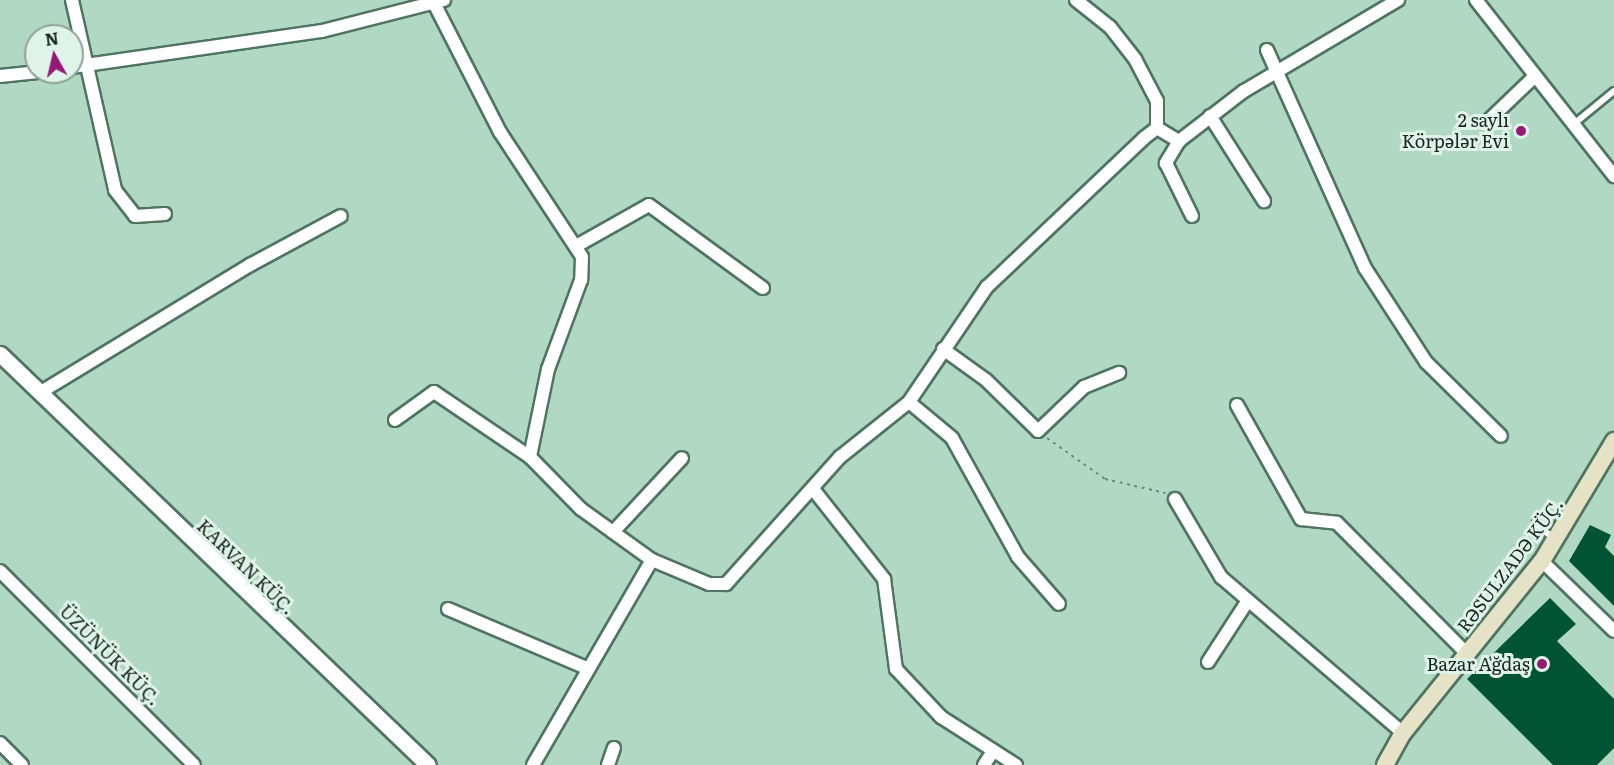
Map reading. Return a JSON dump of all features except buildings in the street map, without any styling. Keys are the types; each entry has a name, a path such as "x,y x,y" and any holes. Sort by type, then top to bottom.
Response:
{"main road":[{"name":"RƏSULZADƏ KÜÇ.","path":"1385,765 1403,733 1542,561 1614,441"}],"street":[{"path":"72,0 115,190 135,216 165,214"},
{"path":"395,420 427,392 434,392 530,457 553,484 652,560 709,584 726,584 859,438 909,402 987,287 1157,128 1156,101 1135,59 1110,27 1076,0"},
{"path":"1192,216 1166,163 1179,141 1210,116 1277,72 1398,0"},
{"path":"1476,0 1533,78 1575,123 1614,176"},
{"path":"84,65 322,31 439,2 500,132 578,244 581,280 548,369 530,457"},
{"path":"1267,50 1365,268 1426,362 1501,436"},
{"path":"0,76 24,73"},
{"path":"1488,121 1533,78"},
{"path":"1210,116 1264,201"},
{"path":"1157,128 1179,141"},
{"path":"578,244 649,205 763,288"},
{"path":"41,392 250,264 341,216"},
{"path":"943,349 986,380 1038,431 1083,387 1119,373"},
{"name":"KARVAN KÜÇ.","path":"0,354 328,674 428,765"},
{"path":"909,402 952,438 1018,557 1059,604"},
{"path":"1237,405 1301,519 1336,523 1467,654"},
{"path":"614,532 682,458"},
{"path":"813,489 884,579 896,669 941,717 1016,765"},
{"path":"1175,499 1221,577 1247,602 1403,733"},
{"path":"533,765 586,668 652,560"},
{"path":"1542,561 1614,631"},
{"name":"ÜZÜNÜK KÜÇ.","path":"0,571 194,765"},
{"path":"1208,662 1247,602"},
{"path":"448,609 586,668"},
{"path":"0,743 22,765"},
{"path":"608,765 614,748"},
{"path":"984,765 993,751"}],"lane":[{"path":"1575,123 1614,91"},
{"path":"1536,523 1556,541"}],"path":[{"path":"1038,431 1105,479 1175,499"}],"place":[{"name":"2 saylı Körpələr Evi","path":"1521,131"},
{"name":"Bazar Ağdaş","path":"1542,664"}]}
